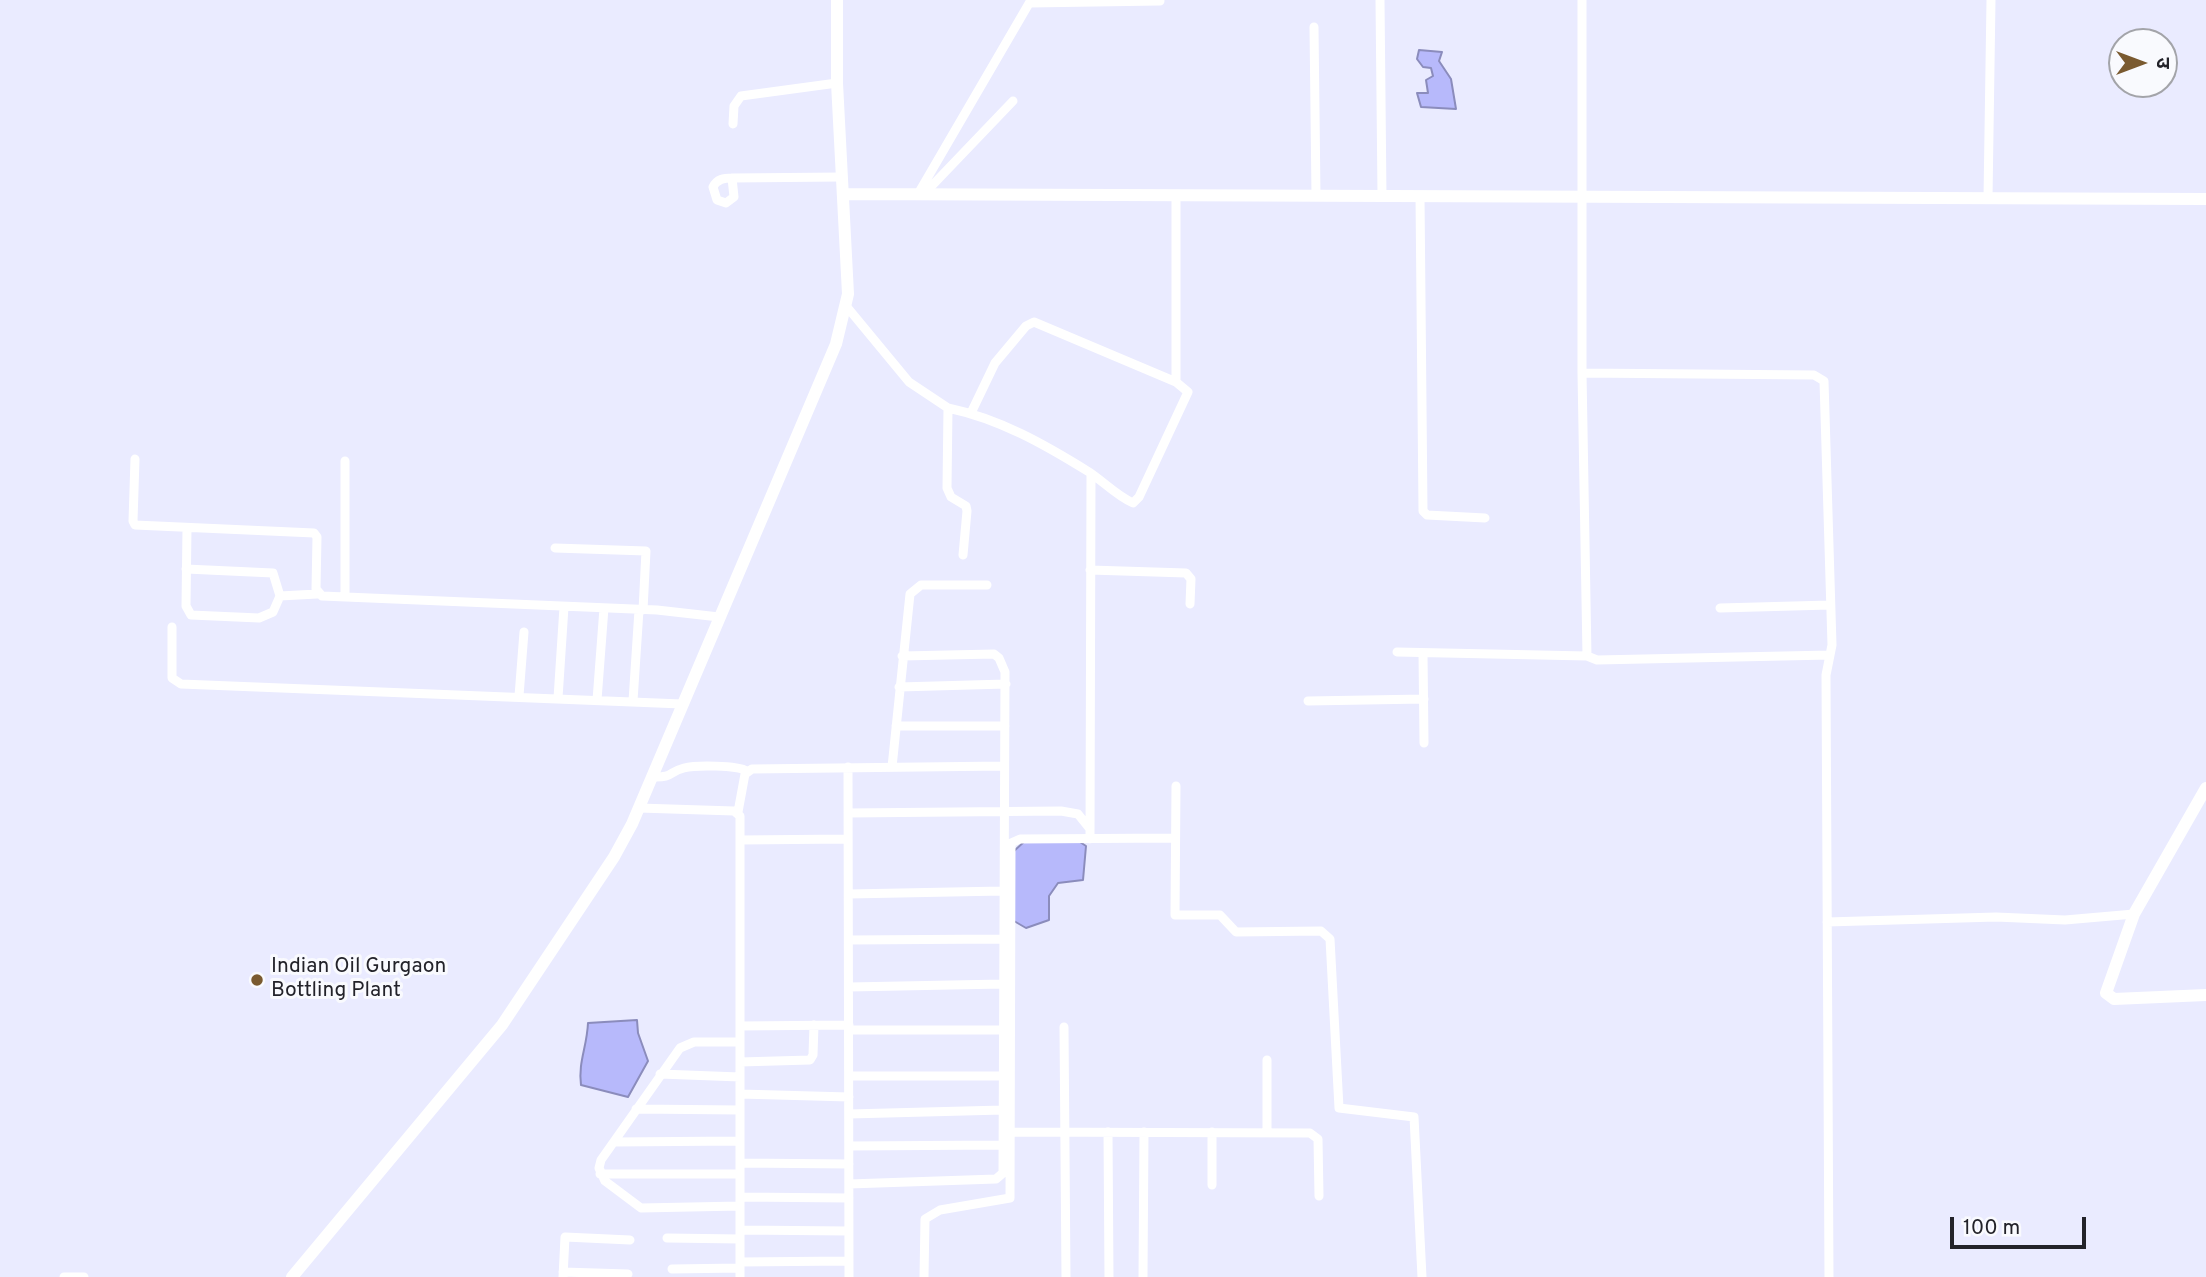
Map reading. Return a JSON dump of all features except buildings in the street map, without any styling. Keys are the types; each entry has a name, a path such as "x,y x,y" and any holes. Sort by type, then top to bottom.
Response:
{"street":[{"path":"295,1276 502,1025 614,857 639,808 836,344 847,307 837,0"},
{"path":"1380,0 1382,196"},
{"path":"1582,0 1582,373 1587,656"},
{"path":"1988,198 1991,0"},
{"path":"921,194 1031,1 1160,1"},
{"path":"1314,27 1316,195"},
{"path":"733,124 734,106 741,96 838,83"},
{"path":"921,194 1013,101"},
{"path":"732,178 842,177"},
{"path":"843,194 2206,199"},
{"path":"1175,195 1176,382"},
{"path":"1420,196 1423,511 1434,516 1485,518"},
{"path":"847,307 900,373 948,408 971,413 1019,432 1091,474 1129,502 1136,501 1187,399 1185,387 1176,382 1034,322 1027,326 995,363 971,413"},
{"path":"1582,373 1820,376 1825,387 1830,605 1830,655 1826,675 1829,1277"},
{"path":"948,408 947,488 951,497 965,506 967,511 963,555"},
{"path":"135,459 134,524 316,533 317,593"},
{"path":"345,461 345,597"},
{"path":"1090,834 1091,474"},
{"path":"186,569 273,573 280,596 275,610 267,616 195,616 187,610 186,569 187,528"},
{"path":"555,548 646,551 633,701"},
{"path":"1090,570 1186,573 1191,579 1190,604"},
{"path":"892,767 907,602 916,586 987,585"},
{"path":"280,596 317,593 345,597 641,610 719,617"},
{"path":"1720,608 1830,605"},
{"path":"558,698 564,607"},
{"path":"597,700 604,608"},
{"path":"172,627 172,678 181,684 682,704"},
{"path":"519,696 524,632"},
{"path":"1397,652 1587,656 1597,660 1830,655"},
{"path":"1423,653 1424,743"},
{"path":"849,1184 1000,1178 1003,1173 1003,812 1006,684 1003,663 994,654 902,656"},
{"path":"899,687 1006,684"},
{"path":"1308,701 1424,699"},
{"path":"896,726 1005,726"},
{"path":"652,777 670,777 685,768 736,767 747,771 1004,766"},
{"path":"848,767 849,1277"},
{"path":"740,1269 738,812 747,771"},
{"path":"1176,786 1174,912 1178,917 1220,915 1236,932 1321,931 1330,939 1339,1108 1414,1117 1422,1277"},
{"path":"2206,788 2134,914 2107,988 2107,997 2114,999 2206,995"},
{"path":"639,808 738,812"},
{"path":"848,813 1073,813 1081,817 1090,834"},
{"path":"924,1277 925,1219 940,1210 1010,1198 1011,843 1020,839 1090,834 1174,838"},
{"path":"740,840 848,839"},
{"path":"849,894 1003,891"},
{"path":"1827,922 1996,917 2065,920 2134,914"},
{"path":"849,940 1003,939"},
{"path":"849,986 1003,984"},
{"path":"740,1026 814,1025 1003,1030"},
{"path":"740,1062 810,1060 813,1055 814,1025"},
{"path":"1064,1027 1066,1277"},
{"path":"600,1174 601,1160 683,1045 740,1042"},
{"path":"1267,1060 1267,1132"},
{"path":"660,1074 740,1077"},
{"path":"849,1076 1003,1076"},
{"path":"740,1094 849,1097"},
{"path":"636,1109 740,1110"},
{"path":"849,1114 1003,1110"},
{"path":"1010,1132 1267,1132 1317,1135 1319,1196"},
{"path":"1108,1132 1109,1277"},
{"path":"1143,1277 1144,1132"},
{"path":"1212,1132 1212,1185"},
{"path":"614,1142 740,1141"},
{"path":"849,1146 1003,1145"},
{"path":"740,1163 849,1164"},
{"path":"600,1174 740,1174"},
{"path":"600,1174 641,1208 740,1201 849,1198"},
{"path":"667,1238 848,1231"},
{"path":"628,1274 563,1274 565,1237 630,1240"},
{"path":"672,1269 740,1269 848,1261"},
{"path":"64,1277 84,1277"}],"water":[{"path":"1419,50 1442,52 1439,61 1451,79 1456,109 1421,107 1417,93 1428,93 1426,80 1433,76 1431,68 1423,67 1417,59"},
{"path":"1026,840 1077,840 1086,846 1083,880 1058,883 1049,896 1049,920 1026,928 1014,921 1014,851"},
{"path":"637,1020 638,1033 648,1061 628,1097 581,1085 588,1023"}],"place":[{"name":"Indian Oil Gurgaon Bottling Plant","path":"257,980"}]}
